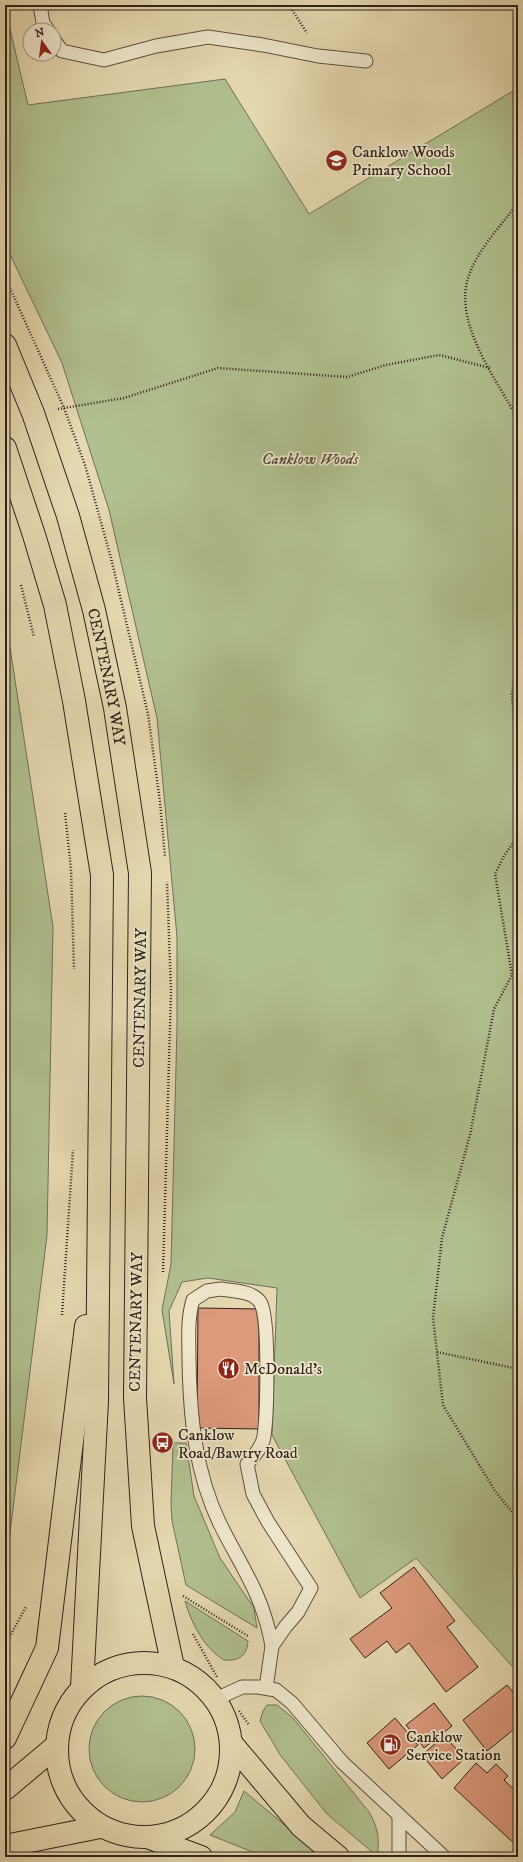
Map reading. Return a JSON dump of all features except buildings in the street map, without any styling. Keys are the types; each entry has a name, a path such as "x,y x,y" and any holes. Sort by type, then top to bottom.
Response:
{"main road":[{"name":"CENTENARY WAY","path":"5,345 33,413 68,516 94,610 115,708 140,873 135,1413 143,1526 173,1667"},
{"path":"5,448 34,535 55,605 74,701 102,875 100,1216 97,1401 82,1687"},
{"path":"5,1738 47,1648 100,1216"},
{"path":"150,1838 191,1824 214,1804 228,1774 232,1744 222,1697 200,1682 173,1667 155,1662 124,1664 107,1670 82,1687 61,1718 55,1748 64,1788 76,1807 100,1827 119,1835 150,1838 201,1857"},
{"path":"232,1744 301,1826 338,1857"},
{"path":"5,1789 55,1748"},
{"path":"5,1846 100,1827"}],"lane":[{"path":"40,5 43,22"},
{"path":"62,51 104,60 156,46 208,36 318,56 366,61"},
{"path":"266,1688 272,1646 268,1625 258,1596 220,1523 201,1474 195,1446 190,1390 188,1315 193,1300 207,1291 221,1289 238,1291 254,1296 261,1303 265,1314 267,1372 264,1437 256,1454 247,1464 253,1494 268,1522 311,1588 298,1612 272,1646"},
{"path":"222,1697 242,1687 276,1690 292,1704 342,1762 444,1857"},
{"path":"399,1857 400,1816"}],"path":[{"path":"289,5 312,39 318,56"},
{"path":"518,203 480,254 467,282 464,303 468,326 518,419"},
{"path":"33,413 124,398 218,368 347,377 386,365 439,356 490,368"},
{"path":"19,578 34,639"},
{"path":"518,655 512,694 518,777"},
{"path":"64,808 71,869 74,971"},
{"path":"518,830 514,843 504,856 495,874 512,975 494,1009 470,1134 442,1238 433,1318 443,1405 495,1491 518,1519"},
{"path":"62,1316 73,1142"},
{"path":"437,1352 518,1369"},
{"path":"180,1594 207,1609 245,1635 272,1646"},
{"path":"5,1645 27,1604"},
{"path":"190,1629 222,1697 253,1729"}],"green space":[{"name":"Canklow Woods","path":"5,8 28,105 225,79 309,214 518,88 518,1673 416,1558 360,1598 272,1435 277,1288 208,1278 182,1282 169,1311 174,1384 162,1310 171,1264 177,1027 177,937 157,718 109,510 62,363 5,244"},
{"path":"5,615 53,927 47,1235 5,1573"},
{"path":"173,1443 186,1443 194,1496 220,1558 254,1608 257,1628 186,1585 172,1521 171,1504"},
{"path":"185,1601 248,1641 244,1654 234,1660 224,1660 217,1655 200,1635 191,1618"},
{"path":"142,1696 162,1700 179,1712 191,1729 195,1749 191,1769 179,1786 162,1798 142,1802 122,1798 105,1786 93,1769 89,1749 93,1729 105,1712 122,1700"},
{"path":"267,1705 277,1705 293,1718 369,1812 378,1833 377,1856 327,1814 281,1756 260,1721 263,1711"},
{"path":"244,1791 323,1857 265,1857 210,1835 235,1812"}],"place":[{"name":"Canklow Woods Primary School","path":"337,160"},
{"name":"McDonald's","path":"228,1368"},
{"name":"Canklow Road/Bawtry Road","path":"162,1443"},
{"name":"Canklow Service Station","path":"390,1745"}]}
